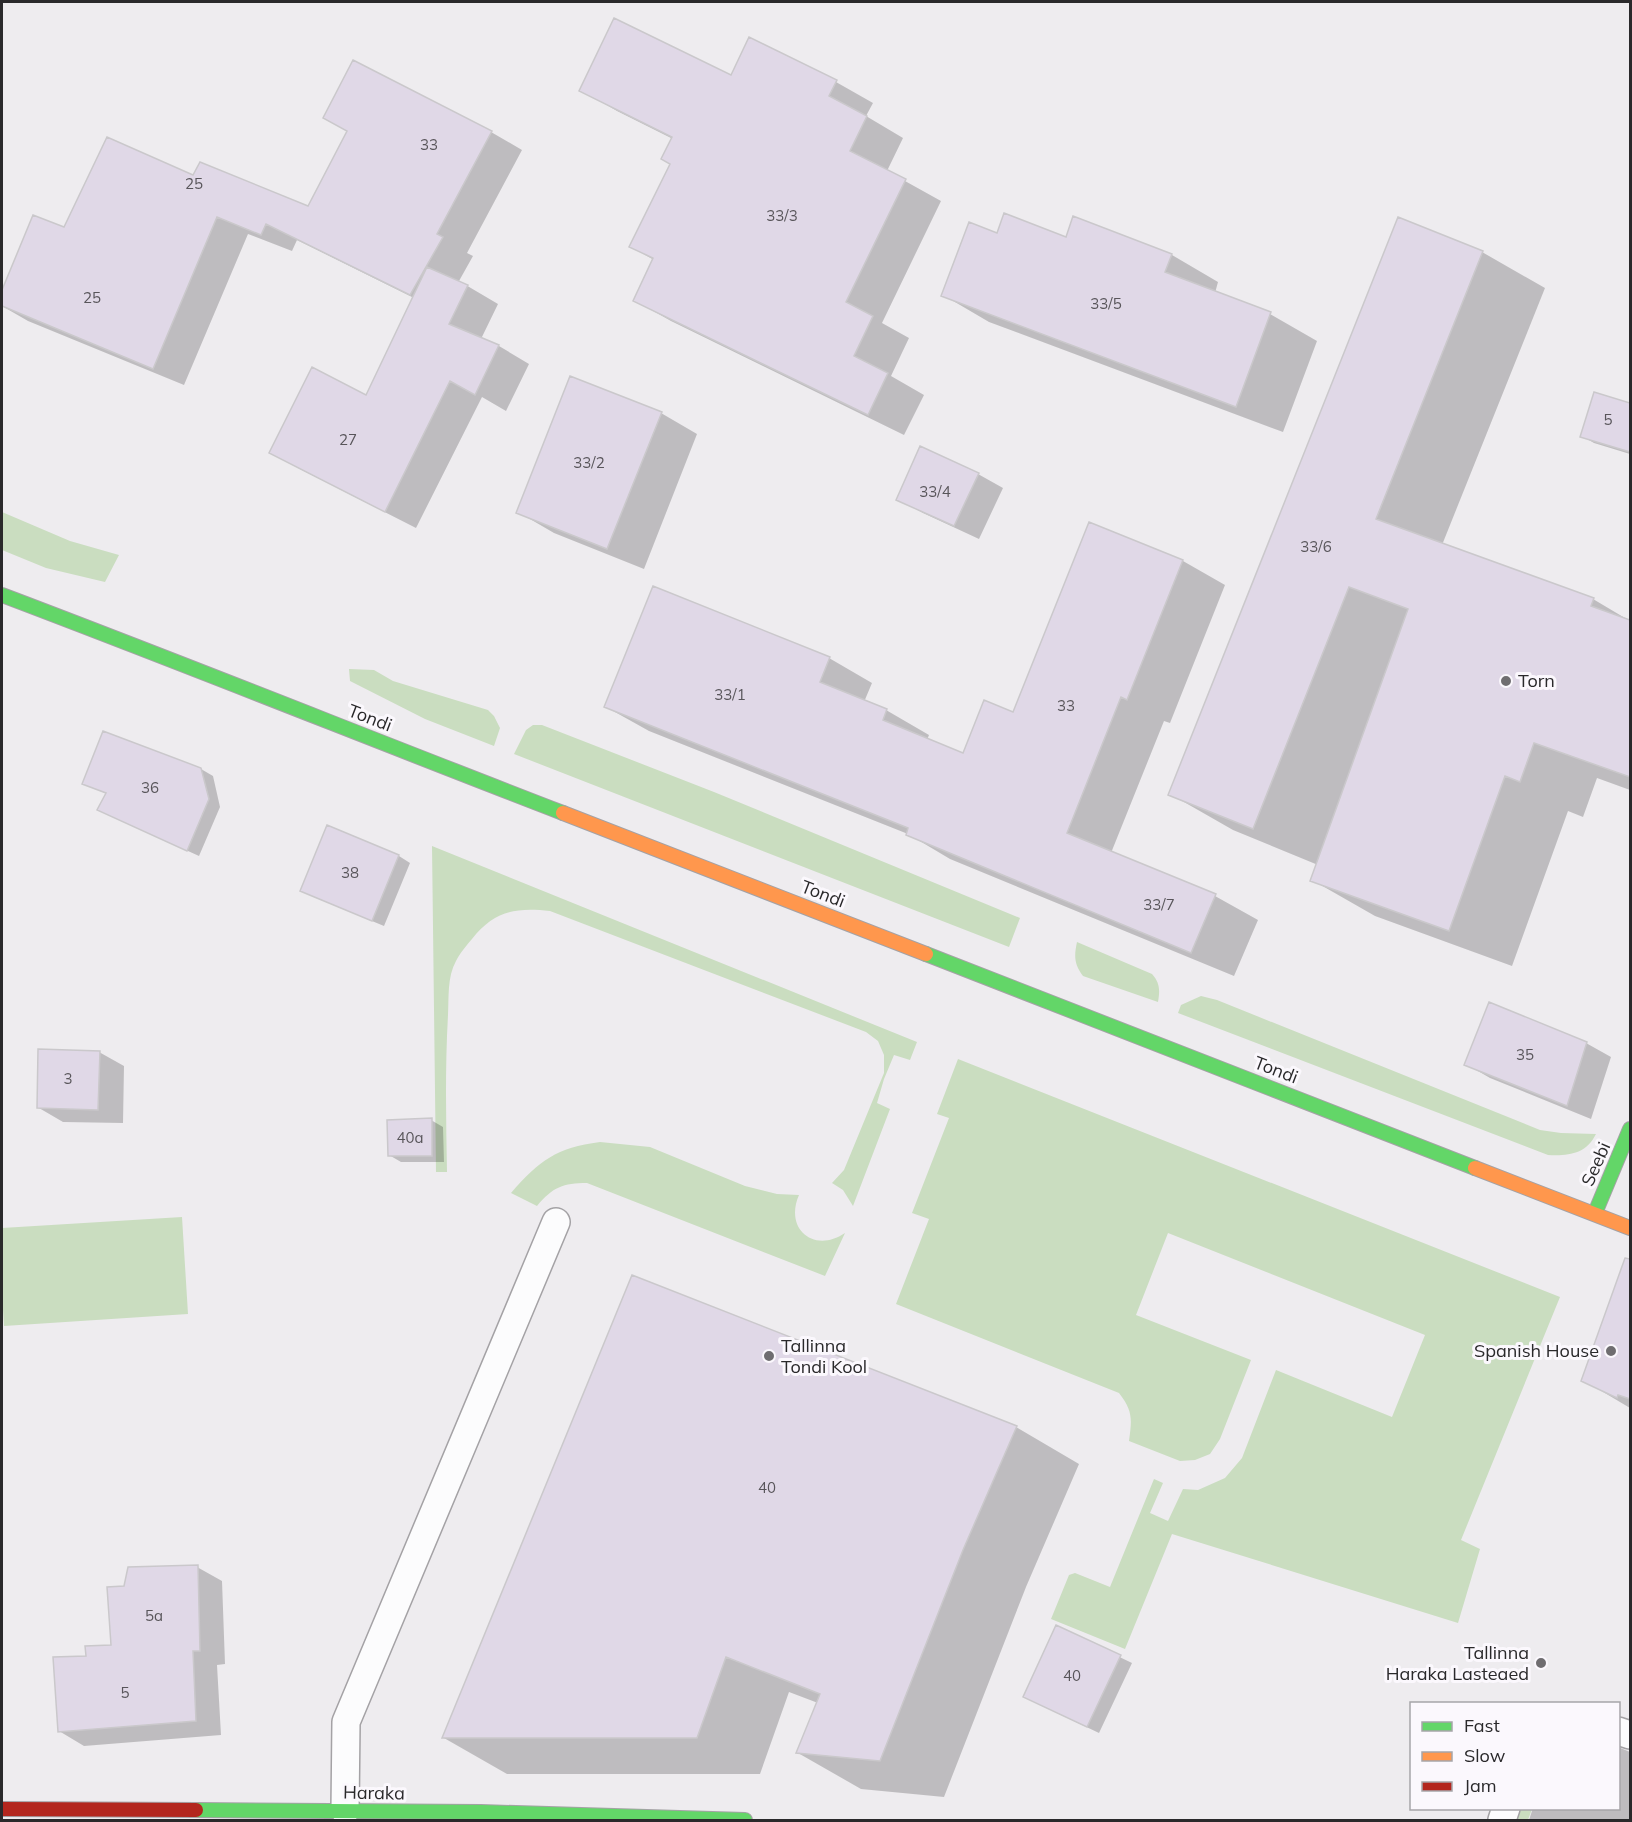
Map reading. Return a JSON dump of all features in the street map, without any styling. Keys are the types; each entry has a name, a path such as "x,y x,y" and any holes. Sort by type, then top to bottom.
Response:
{"street":[{"name":"Tondi","path":"2,595 183,663 315,717 1630,1228"},
{"name":"Seebi","path":"1594,1213 1630,1129"},
{"name":"Haraka","path":"2,1809 481,1812 745,1821"}],"lane":[{"path":"345,1811 346,1722 556,1222"}],"green space":[{"path":"2,512 70,541 119,555 105,582 46,568 2,550"},
{"path":"349,669 374,670 393,681 488,710 500,728 494,746 425,719 350,681"},
{"path":"533,725 542,725 714,792 1020,918 1009,947 514,754 526,730"},
{"path":"432,846 917,1042 910,1060 894,1055 884,1079 877,1103 890,1109 853,1206 843,1190 832,1183 844,1170 884,1073 884,1055 878,1041 866,1032 550,911 538,910 506,913 489,922 466,946 453,967 449,988 446,1055 447,1172 436,1172"},
{"path":"1077,942 1152,974 1159,987 1158,1002 1083,976 1076,960"},
{"path":"1201,996 1217,1000 1540,1130 1596,1134 1582,1150 1563,1155 1548,1155 1178,1013 1181,1005"},
{"path":"958,1059 1560,1297 1461,1540 1480,1549 1458,1623 1172,1534 1125,1649 1051,1619 1069,1575 1075,1573 1110,1587 1154,1479 1163,1483 1150,1513 1168,1521 1183,1489 1198,1490 1225,1478 1242,1458 1276,1370 1392,1417 1425,1335 1168,1233 1136,1315 1251,1360 1220,1439 1210,1454 1195,1460 1180,1461 1129,1441 1130,1416 1127,1405 1119,1393 896,1304 929,1219 912,1213 949,1118 937,1114"},
{"path":"600,1142 650,1147 745,1186 777,1194 799,1195 795,1207 796,1218 799,1228 805,1235 823,1241 834,1239 845,1233 825,1276 587,1183 559,1187 548,1194 537,1206 511,1193 531,1172 550,1157 572,1148"},
{"path":"182,1217 188,1314 4,1326 2,1228"},
{"path":"1515,1810 1532,1810 1528,1820 1512,1820"}],"building":[{"path":"614,18 731,75 749,37 837,80 829,96 867,116 850,151 906,179 846,302 873,316 854,356 888,373 868,415 633,301 653,258 629,247 670,164 661,159 672,137 579,91"},
{"path":"353,60 492,131 437,234 443,237 410,295 266,224 261,235 217,217 153,369 2,306 2,290 33,215 64,227 107,137 193,175 200,162 308,206 347,131 323,118"},
{"path":"1004,213 1066,237 1073,216 1172,254 1165,272 1271,312 1236,407 941,296 969,222 997,233"},
{"path":"1398,217 1483,251 1376,519 1594,598 1591,606 1630,620 1630,777 1534,743 1520,782 1505,776 1449,931 1310,881 1408,609 1349,587 1253,829 1168,795"},
{"path":"427,267 468,285 449,324 499,345 475,395 450,381 385,512 269,453 312,367 366,395"},
{"path":"570,376 662,412 607,549 516,513"},
{"path":"1594,392 1630,403 1630,452 1580,437"},
{"path":"920,446 979,473 954,526 896,500"},
{"path":"1089,522 1183,560 1127,700 1121,697 1067,833 1216,894 1191,953 906,835 908,828 604,707 653,586 830,657 820,682 887,709 883,720 963,753 984,700 1013,712"},
{"path":"103,731 201,768 209,799 187,851 97,810 106,793 82,784"},
{"path":"327,825 399,855 372,921 300,891"},
{"path":"1489,1002 1587,1042 1567,1106 1464,1065"},
{"path":"38,1049 100,1051 98,1110 37,1108"},
{"path":"432,1118 432,1156 388,1156 387,1120"},
{"name":"Spanish House","path":"1625,1258 1630,1259 1630,1399 1618,1395 1617,1398 1581,1381"},
{"path":"632,1275 1017,1426 963,1550 880,1761 796,1753 820,1694 726,1657 697,1738 442,1738"},
{"path":"198,1565 200,1651 193,1651 196,1721 58,1732 53,1657 86,1656 85,1646 111,1645 107,1587 124,1586 128,1567"},
{"path":"1056,1625 1121,1655 1087,1727 1023,1697"}],"traffic: fast":[{"path":"2,595 563,813"},
{"path":"926,954 1475,1168"},
{"path":"1595,1213 1630,1129"},
{"path":"196,1810 481,1812 745,1820"}],"traffic: slow":[{"path":"563,813 926,954"},
{"path":"1475,1168 1630,1228"}],"traffic: jam":[{"path":"2,1809 196,1810"}],"place":[{"name":"Torn","path":"1506,681"},
{"name":"Spanish House","path":"1611,1351"},
{"name":"Tallinna Tondi Kool","path":"769,1356"},
{"name":"Tallinna Haraka Lasteaed","path":"1541,1663"}]}
